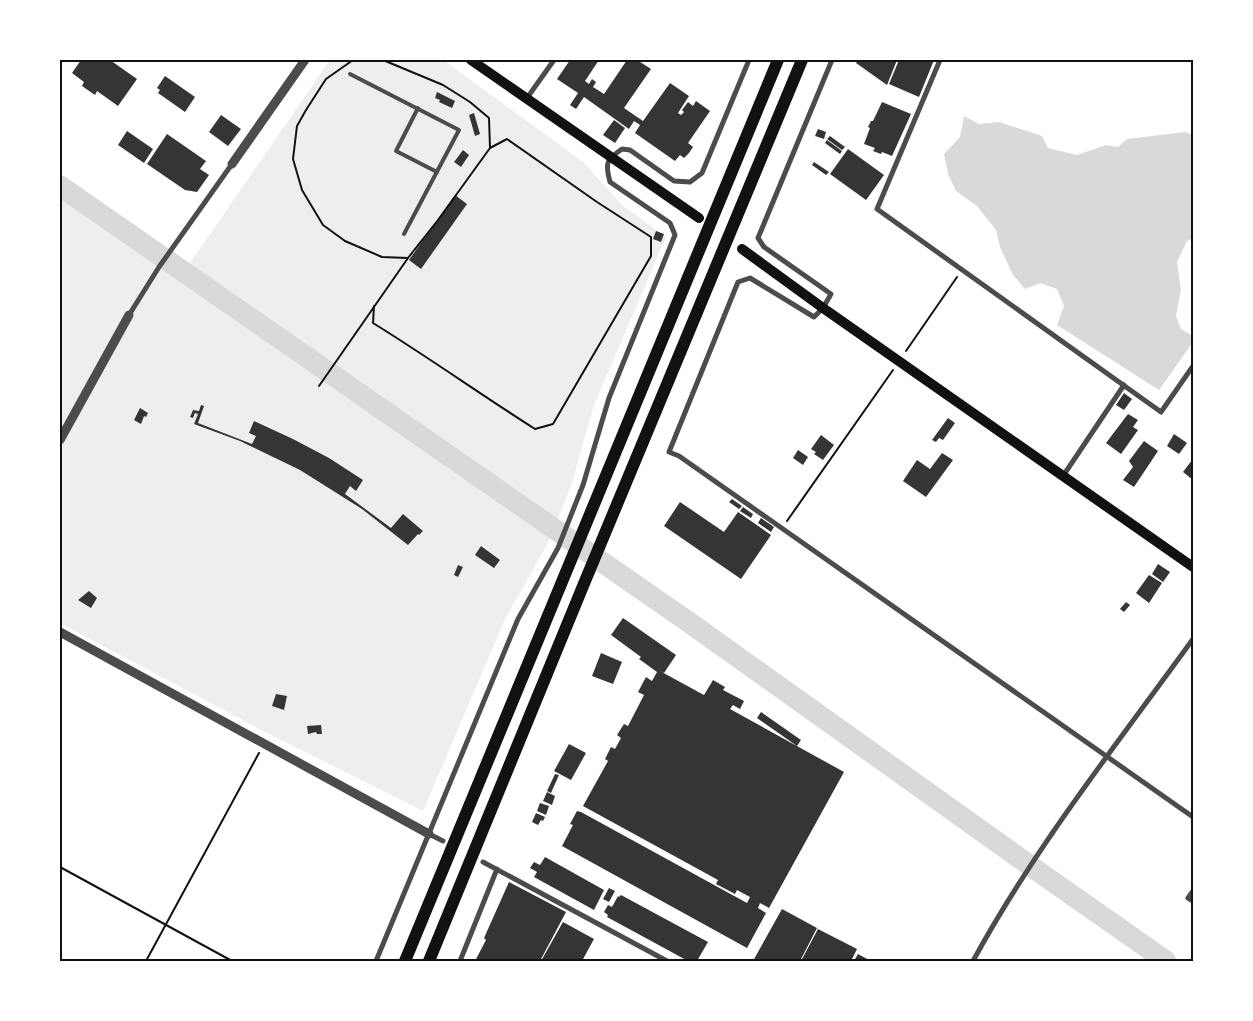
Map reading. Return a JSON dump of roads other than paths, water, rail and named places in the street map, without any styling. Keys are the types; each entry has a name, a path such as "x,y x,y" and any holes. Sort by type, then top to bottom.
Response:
{"highway":[{"path":"405,961 778,60"},
{"path":"429,961 802,60"}],"main road":[{"path":"471,60 699,218"},
{"path":"742,249 823,308 1193,567"}],"street":[{"path":"60,440 129,315 159,267 305,60"},
{"path":"527,99 554,60"},
{"path":"376,961 518,619 558,548 583,485 609,398 675,236 670,223 610,182 606,167 610,157 622,149 630,150 674,181 690,182 702,173 749,60"},
{"path":"832,60 758,238 764,248 831,294 823,308 814,317 750,278 738,282 669,452 679,456 1193,817"},
{"path":"940,60 877,209 1162,412 1193,366"},
{"path":"1063,476 1124,385"},
{"path":"60,632 443,842"},
{"path":"973,961 992,926 1046,842 1193,639"},
{"path":"482,862 667,961"},
{"path":"460,961 497,869"},
{"path":"1193,890 1188,898 1193,902"}],"lane":[{"path":"350,74 460,130 404,234"},
{"path":"418,108 396,151 437,172"}],"waterway":[{"path":"60,186 690,623 1166,961"}]}
